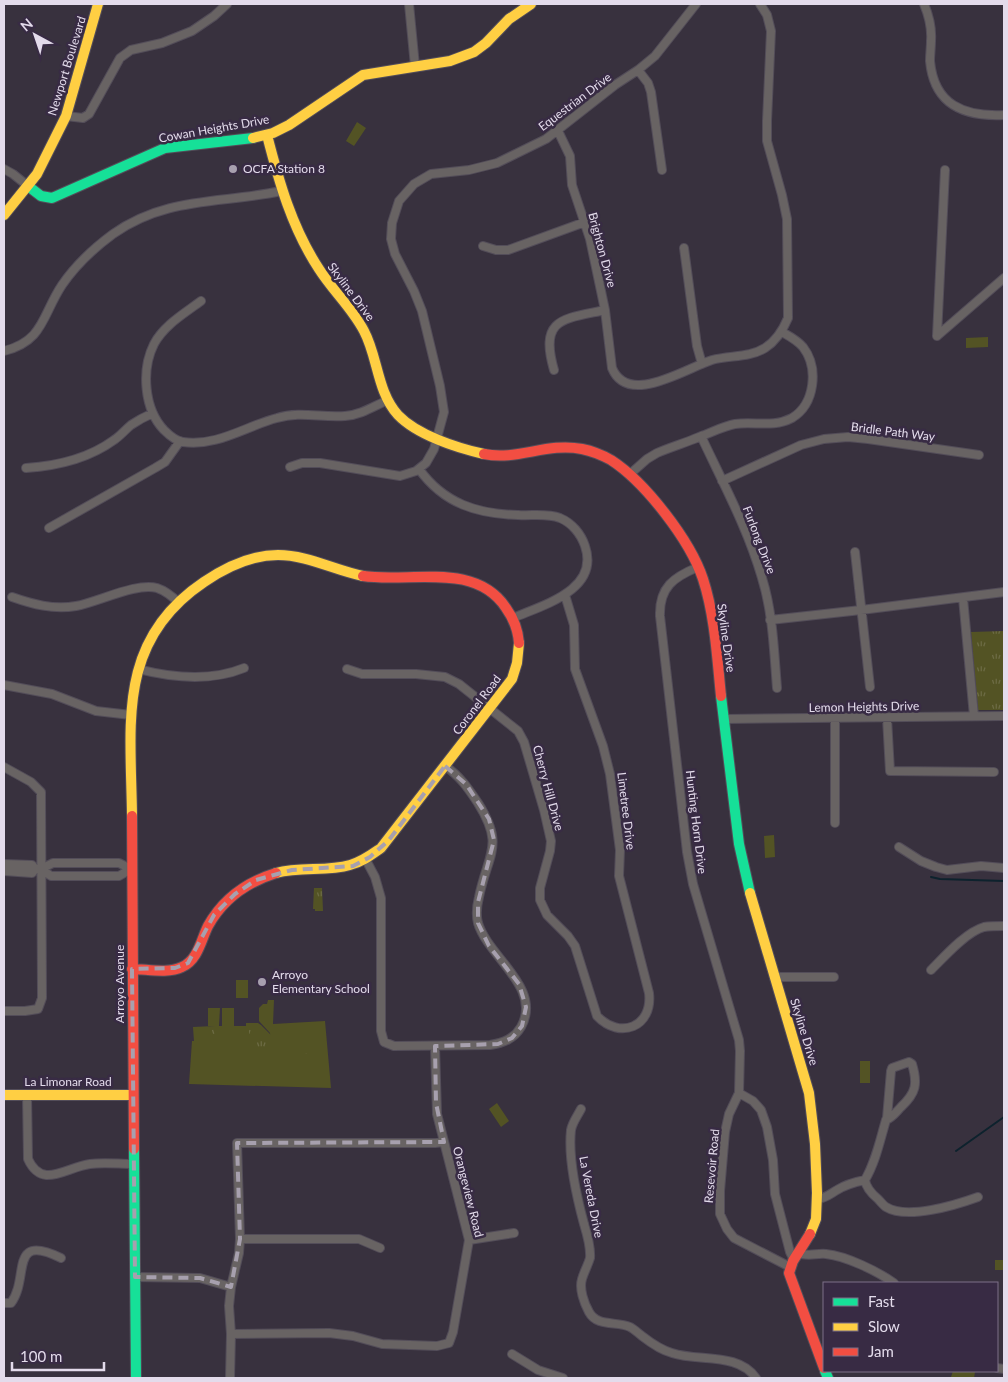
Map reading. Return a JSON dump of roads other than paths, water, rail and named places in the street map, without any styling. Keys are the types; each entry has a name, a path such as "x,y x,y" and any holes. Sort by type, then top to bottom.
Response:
{"street":[{"name":"Newport Boulevard","path":"4,215 37,174 66,116 98,4"},
{"path":"66,116 84,118 89,114 120,58 131,50 162,43 192,31 214,16 227,4"},
{"path":"409,4 415,66"},
{"name":"Cowan Heights Drive","path":"28,186 41,196 52,198 165,148 267,135 289,125 362,75 450,61 474,52 486,43 509,19 531,4"},
{"name":"Equestrian Drive","path":"419,469 430,456 438,438 444,412 440,386 422,311 395,254 391,239 394,212 399,201 414,184 427,176 442,171 469,170 497,163 546,139 655,56 696,4"},
{"path":"684,248 697,346 702,364 757,352 768,346 782,332 789,310 787,219 767,141 771,31 767,15 760,4"},
{"path":"924,4 930,18 932,78 939,90 946,99 962,110 974,115 1004,115"},
{"path":"638,70 648,83 651,92 662,170"},
{"name":"Brighton Drive","path":"558,131 570,156 572,185 585,222 605,310 612,368 615,377 623,383 634,385 647,384 660,381 702,364"},
{"name":"Skyline Drive","path":"267,135 281,191 295,228 327,282 353,312 365,332 375,352 382,386 395,412 419,430 478,452 498,456 556,446 580,448 604,456 630,474 676,530 698,567 711,609 742,866 811,1105 814,1126 818,1199 814,1224 794,1260"},
{"path":"4,169 28,186"},
{"path":"944,170 938,336 1004,278"},
{"path":"4,351 14,348 35,334 43,323 62,286 78,265 102,243 128,224 171,206 281,191"},
{"path":"483,246 496,250 508,250 585,222"},
{"path":"201,301 177,318 164,331 150,352 147,402 151,414 168,434 180,441 208,443 289,415 351,416 388,400"},
{"path":"554,370 548,344 554,328 568,318 605,310"},
{"path":"630,474 657,453 701,436 736,424 780,422 791,418 801,410 811,394 813,383 812,364 798,342 782,332"},
{"path":"26,468 49,467 83,456 114,440 131,425 151,414"},
{"name":"Furlong Drive","path":"701,436 750,541 763,579 770,620 777,688"},
{"name":"Bridle Path Way","path":"722,481 793,449 824,439 848,437 979,455"},
{"path":"49,528 156,468 165,462 180,441"},
{"path":"290,468 302,463 320,464 400,476 413,473 419,469 437,491 463,505 510,515 552,516 563,520 573,527 584,545 586,563 581,579 565,595 513,618"},
{"path":"854,552 870,687"},
{"name":"Coronel Road","path":"132,969 175,968 188,962 197,952 214,915 235,894 256,880 295,869 345,868 366,860 382,848 508,687 516,670 519,651 517,629 509,610 487,588 466,578 382,578 364,576 321,562 289,555 271,555 253,558 227,567 200,583 179,603"},
{"name":"Hunting Horn Drive","path":"698,567 679,575 668,586 660,602 660,616 687,852 693,884 739,1040 739,1093"},
{"path":"12,597 34,605 73,606 92,603 136,588 149,586 158,588 179,603"},
{"path":"770,620 1004,592"},
{"name":"Limetree Drive","path":"565,595 574,625 576,669 603,746 610,774 620,850 619,876 649,993 650,1002 647,1012 632,1027"},
{"path":"963,598 974,716"},
{"name":"Arroyo Avenue","path":"136,1378 133,1164 132,691 143,655 154,632 179,603"},
{"path":"138,669 185,678 231,674 244,668"},
{"name":"Cherry Hill Drive","path":"347,669 362,674 416,674 445,677 459,684 513,726 524,742 544,810 551,842 540,888 540,900 543,908 575,946 597,1016 605,1024 612,1027 632,1027"},
{"path":"4,686 52,694 96,711 131,715"},
{"name":"Lemon Heights Drive","path":"724,719 1004,716"},
{"path":"835,718 835,823"},
{"path":"887,718 890,771 994,772"},
{"path":"366,860 375,877 381,898 381,1031 384,1042 394,1046 490,1045 505,1042 517,1033 525,1018 526,1007 520,984 489,946 478,923 478,902 493,850 492,830 488,819 466,784 458,775 445,766"},
{"path":"4,767 31,782 41,792 42,825 38,869 42,998 38,1009 4,1012"},
{"path":"899,847 936,868 947,870 981,866 1004,868"},
{"path":"4,871 32,873 53,863 119,862 132,869"},
{"path":"4,864 32,865 51,876 119,876 132,869"},
{"path":"931,970 951,950 976,930 984,927 1004,926"},
{"path":"774,977 834,977"},
{"name":"Orangeview Road","path":"231,1334 329,1333 353,1336 382,1344 437,1346 449,1343 453,1332 469,1240 436,1103 435,1046"},
{"path":"886,1120 896,1114 912,1096 915,1074 912,1064 909,1062 892,1068 886,1120 873,1166 865,1180 866,1186 886,1207 905,1211 944,1208 978,1198"},
{"path":"739,1093 753,1101 761,1110 767,1127 773,1160 775,1194 790,1252 794,1260 790,1273 792,1283 823,1363"},
{"name":"Resevoir Road","path":"739,1093 729,1114 726,1132 720,1191 720,1214 727,1230 734,1238 794,1260"},
{"name":"La Limonar Road","path":"4,1095 133,1095"},
{"path":"27,1095 28,1159 38,1173 46,1176 58,1174 92,1163 133,1164"},
{"name":"La Vereda Drive","path":"581,1109 571,1128 571,1150 577,1196 588,1237 590,1256 581,1283 582,1296 588,1311 598,1321 632,1328 656,1346 669,1352 686,1357 728,1361 744,1366 756,1378"},
{"path":"230,1378 231,1334 229,1306 240,1239 237,1143 444,1142"},
{"path":"818,1199 824,1198 850,1184 865,1180"},
{"path":"469,1240 514,1233"},
{"path":"240,1239 352,1238 380,1248"},
{"path":"4,1303 11,1303 17,1295 22,1262 31,1251 41,1249 61,1258"},
{"path":"794,1260 806,1255 828,1254 865,1267 892,1282"},
{"path":"135,1277 200,1278 231,1287"},
{"path":"512,1354 538,1370 563,1378"}],"waterway":[{"path":"931,877 940,879 1004,881"},
{"path":"956,1151 1004,1117"}],"place":[{"name":"OCFA Station 8","path":"233,169"},
{"name":"Arroyo Elementary School","path":"262,982"}]}
